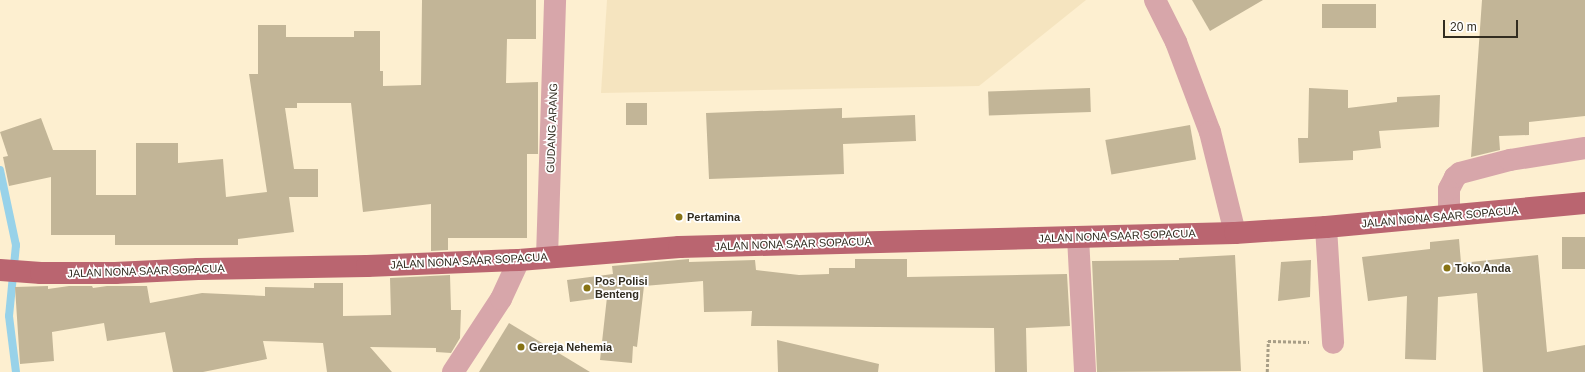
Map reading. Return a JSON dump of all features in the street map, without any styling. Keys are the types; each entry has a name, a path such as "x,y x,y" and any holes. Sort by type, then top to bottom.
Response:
{"main road":[{"name":"JALAN NONA SAAR SOPACUA","path":"0,270 41,273 116,273 198,268 367,266 519,260 679,247 1236,233 1326,227 1585,203"}],"street":[{"name":"GUDANG ARANG","path":"547,257 555,0"},
{"path":"1155,0 1176,42 1210,132 1236,233"},
{"path":"1449,215 1449,189 1455,177 1460,173 1510,160 1585,148"},
{"path":"1326,227 1333,343"},
{"path":"1078,237 1085,372"},
{"path":"453,372 502,299 519,260"}],"path":[{"path":"1267,372 1268,341 1333,343"}],"shaded area":[{"path":"607,0 1086,0 979,86 601,93"}],"building":[{"path":"422,0 536,0 536,39 507,39 506,83 538,82 538,154 527,154 527,238 448,238 448,250 431,251 431,204 363,212 351,103 297,103 297,108 285,108 294,169 318,169 318,197 289,197 294,232 238,239 238,245 115,245 115,235 51,235 51,177 9,186 3,157 8,156 0,132 41,118 53,150 96,150 96,195 136,195 136,143 178,143 178,163 223,159 226,197 267,192 249,74 258,74 258,25 286,25 286,37 354,37 354,31 380,31 380,71 383,71 383,86 421,85"},
{"path":"1192,0 1263,0 1210,31"},
{"path":"1482,0 1585,0 1585,116 1529,122 1529,135 1499,136 1500,150 1471,157"},
{"path":"1322,4 1376,4 1376,28 1322,28"},
{"path":"1090,88 1091,112 989,116 988,92"},
{"path":"1309,88 1348,90 1348,108 1397,102 1397,97 1440,95 1439,127 1379,131 1381,148 1353,151 1353,160 1299,163 1298,138 1308,138"},
{"path":"626,103 647,103 647,125 626,125"},
{"path":"842,108 842,118 915,115 916,141 843,144 844,174 709,179 706,113"},
{"path":"1190,125 1196,159 1111,174 1105,140"},
{"path":"1562,237 1585,237 1585,269 1562,269"},
{"path":"1459,239 1461,263 1538,255 1547,352 1585,345 1585,372 1483,372 1477,293 1438,297 1436,360 1405,359 1407,296 1368,301 1362,257 1430,249 1430,242"},
{"path":"1235,255 1241,371 1097,372 1092,261 1179,260 1179,258"},
{"path":"689,259 689,262 755,260 756,270 799,275 829,274 829,268 855,268 855,259 907,259 907,277 1067,274 1070,326 1026,328 1027,372 995,372 994,328 751,326 752,311 704,312 703,281 644,286 637,347 633,346 632,363 600,360 607,297 570,302 567,280 613,274 612,266"},
{"path":"1311,260 1310,297 1278,301 1281,262"},
{"path":"450,275 451,310 461,310 460,338 451,353 436,352 436,348 370,347 392,372 327,372 323,343 263,341 267,359 203,372 173,372 165,332 107,341 104,323 52,332 54,361 20,364 15,287 48,286 48,289 69,286 92,286 93,288 107,286 147,286 150,303 202,293 265,296 265,287 314,288 314,283 343,283 343,316 391,315 390,278"},
{"name":"Gereja Nehemia","path":"509,323 590,372 479,372"},
{"path":"777,340 879,364 878,372 778,372"}],"waterway":[{"path":"0,170 16,245 9,316 16,372"}],"place":[{"name":"Pertamina","path":"679,217"},
{"name":"Toko Anda","path":"1447,268"},
{"name":"Pos Polisi Benteng","path":"587,288"},
{"name":"Gereja Nehemia","path":"521,347"}]}
